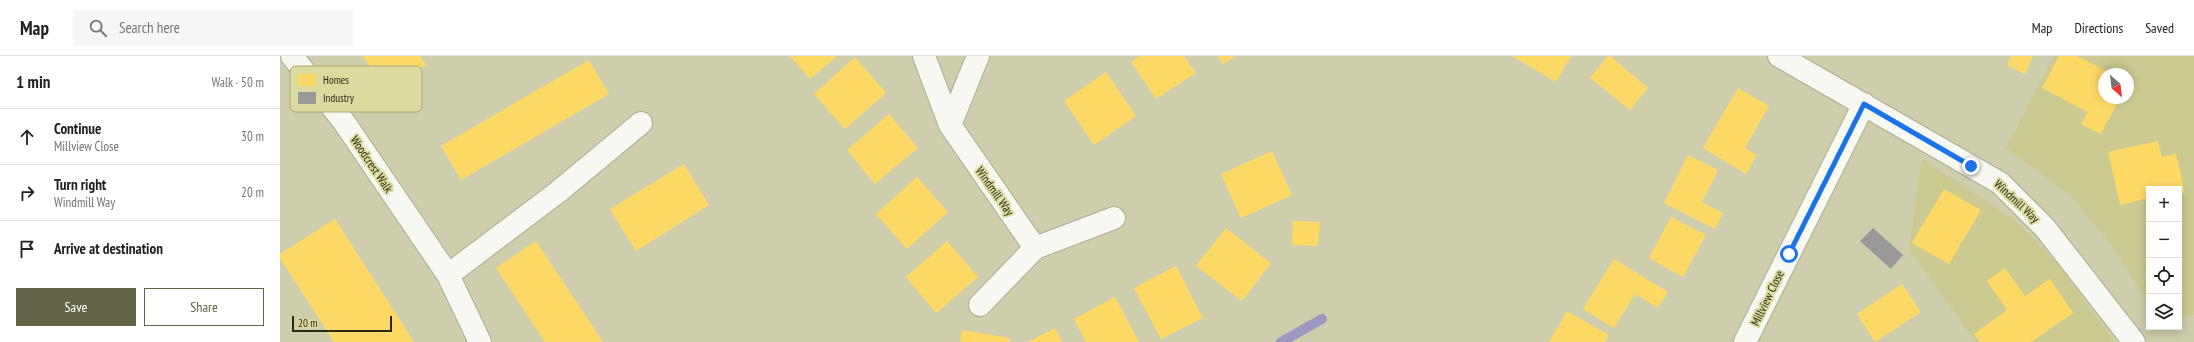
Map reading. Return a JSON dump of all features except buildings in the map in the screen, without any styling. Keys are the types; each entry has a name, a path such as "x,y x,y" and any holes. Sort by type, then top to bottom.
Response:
{"street":[{"name":"Woodcrest Walk","path":"292,56 300,66"},
{"name":"Windmill Way","path":"924,56 950,125 1035,248"},
{"path":"950,125 978,56"},
{"name":"Windmill Way","path":"1779,56 2000,183 2045,228 2134,342"},
{"name":"Millview Close","path":"1745,342 1864,104"},
{"name":"Woodcrest Walk","path":"336,112 448,275 480,342"},
{"path":"448,275 558,192 641,123"},
{"path":"980,305 1035,248 1114,218"}],"shaded area":[{"path":"2054,56 2194,56 2194,315 2182,317 2182,186 2146,186 2146,299 2110,243 2071,196 2006,148"},
{"path":"1922,159 2015,220 2061,268 2114,342 1976,342 1909,249"}],"waterway":[{"path":"1281,342 1322,319"}],"route":[{"path":"1789,254 1864,104 1971,166"}]}
